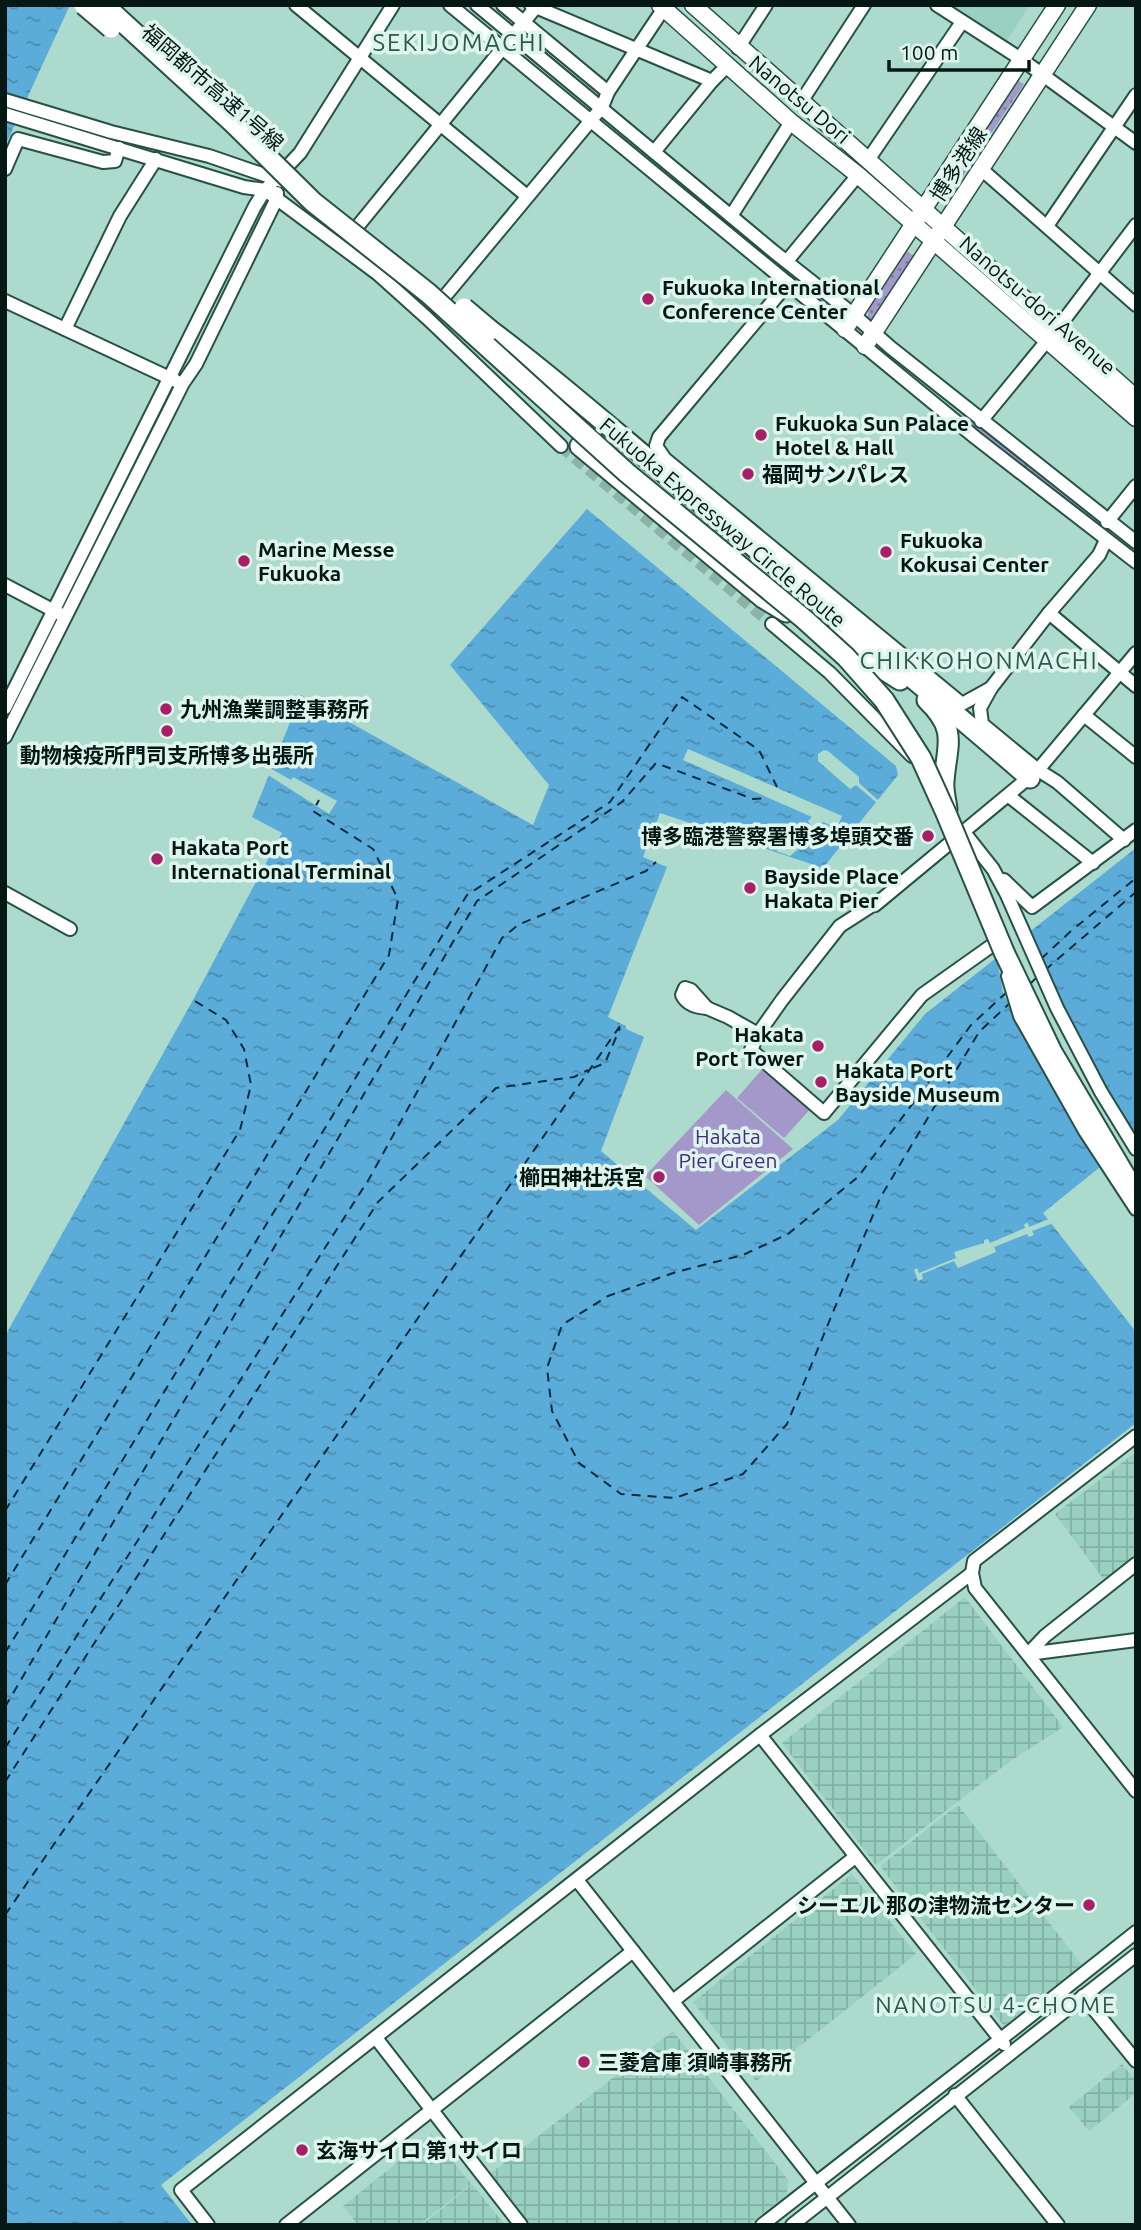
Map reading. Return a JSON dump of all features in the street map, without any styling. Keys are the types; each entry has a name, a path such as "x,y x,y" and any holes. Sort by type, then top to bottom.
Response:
{"highway":[{"name":"Fukuoka Expressway Circle Route","path":"86,5 318,196 490,330 635,463 812,609 856,649 888,685 914,721 932,753 1046,1013 1136,1171"},
{"name":"福岡都市高速1号線","path":"86,5 313,202"},
{"name":"Fukuoka Expressway Circle Route","path":"104,5 233,123 313,202 428,293 627,473 812,626 866,678 884,700 920,758 1002,946 1052,1052 1136,1194"},
{"name":"Fukuoka Expressway Circle Route","path":"111,5 151,47 250,138"},
{"path":"428,293 580,446 709,554 763,598 828,634 921,694 939,711 948,730 949,757 943,783 947,808 961,833"},
{"path":"490,330 551,376 642,454 1034,774"},
{"path":"927,688 956,717 959,727 960,744 951,782 961,833"}],"main road":[{"name":"Nanotsu Dori","path":"692,5 923,210"},
{"name":"博多港線","path":"845,329 1057,5"},
{"name":"博多港線","path":"865,346 1088,5"},
{"name":"Nanotsu Dori","path":"663,6 791,122 914,224"},
{"name":"Nanotsu-dori Avenue","path":"923,210 937,234"},
{"name":"Nanotsu-dori Avenue","path":"914,224 937,234 1052,335 1136,418"},
{"name":"Nanotsu-dori Avenue","path":"1052,335 1136,398"}],"street":[{"path":"296,5 527,196"},
{"path":"5,708 265,190 300,153 393,5"},
{"path":"450,5 976,438 1136,562"},
{"path":"477,5 981,421 1136,542"},
{"path":"503,5 608,92"},
{"path":"738,48 766,5"},
{"path":"801,102 864,5"},
{"path":"937,5 1021,59 1136,143"},
{"path":"353,232 503,49 534,6 712,81"},
{"path":"427,318 602,107 608,92 663,6"},
{"path":"868,160 962,22"},
{"path":"654,152 728,65"},
{"path":"1046,226 1136,95"},
{"path":"5,100 278,178 353,232 411,281 427,318"},
{"path":"5,114 244,187 265,190 378,274 561,446"},
{"path":"731,216 791,122"},
{"path":"5,169 18,139 103,162 115,161 119,148"},
{"path":"65,329 120,216 156,159"},
{"path":"980,168 1136,305"},
{"path":"787,261 858,175"},
{"path":"5,737 183,383 196,364 277,198 278,178"},
{"path":"981,421 1052,335 1136,225"},
{"path":"788,283 659,437 656,446 665,459 962,704 991,688"},
{"path":"5,301 183,383"},
{"path":"1107,522 1136,486"},
{"path":"1106,540 1099,555 1049,613 991,688 980,708 982,724 1034,774 1057,782 1124,840"},
{"path":"5,585 55,609 66,618"},
{"path":"1049,613 1136,686"},
{"path":"772,624 830,673 923,768 961,833 1032,907 1136,830"},
{"path":"1002,946 977,956 922,995 824,1113 751,1050 758,1034 782,1000 840,926 882,899 1034,774 1136,653"},
{"path":"1084,715 1136,757"},
{"path":"1009,796 1093,863"},
{"path":"961,833 974,875 1002,946 1020,1016 1105,1163 1136,1209"},
{"path":"993,869 1057,1008 1101,1092 1136,1149"},
{"path":"5,893 70,929"},
{"path":"707,1009 741,1023 758,1034"},
{"path":"1136,1436 974,1561 972,1573 975,1588 1136,1791"},
{"path":"1028,1654 1045,1636 1136,1564"},
{"path":"208,2225 181,2190 760,1735 972,1573"},
{"path":"1028,1654 1136,1640"},
{"path":"760,1735 1011,2053"},
{"path":"673,2001 855,1857"},
{"path":"578,1880 849,2225"},
{"path":"762,2225 1136,1932"},
{"path":"286,2225 633,1951"},
{"path":"792,2225 1136,1955"},
{"path":"1083,1996 1136,2061"},
{"path":"376,2038 521,2225"},
{"path":"956,2095 1058,2225"}],"shaded area":[{"path":"946,5 1030,5 1005,43"},
{"path":"1136,1452 1136,1557 1105,1581 1055,1514"},
{"path":"965,1597 1063,1727 1009,1762 876,1865 782,1743"},
{"path":"958,1805 1082,1965 1004,2026 880,1866"},
{"path":"852,1874 916,1954 756,2081 693,2002"},
{"path":"673,2031 788,2180 787,2194 748,2225 531,2225 491,2173"},
{"path":"1122,2064 1136,2081 1136,2093 1089,2131 1069,2107"},
{"path":"432,2135 471,2184 419,2225 358,2225 343,2206"},
{"path":"472,2184 505,2225 422,2225"}],"green space":[{"path":"1018,81 1024,84 949,197 945,192"},
{"path":"619,130 831,305 827,308 697,201 669,172"},
{"path":"907,251 915,257 874,319 868,319 868,311"},
{"path":"887,350 1096,519 1136,555 982,435 953,406"},
{"path":"765,1066 813,1106 784,1138 737,1098"},
{"name":"Hakata Pier Green","path":"726,1090 793,1149 699,1225 645,1176"}],"water":[{"path":"5,5 70,5 5,146"},
{"path":"587,509 896,766 898,775 823,868 660,813 643,857 667,867 608,1017 644,1037 601,1151 696,1230 838,1120 925,1014 1136,848 1136,1138 1043,1213 1136,1332 1136,1423 161,2185 192,2225 5,2225 5,1336 193,1000 282,833 252,817 301,695 533,825 549,785 450,665"}],"pier":[{"path":"688,749 842,816 837,828 823,822 799,842 801,847 790,856 776,851 810,824 808,821 812,817 683,760"},
{"path":"824,750 859,777 859,783 879,801 877,803 856,785 850,789 818,761 818,754"},
{"path":"268,767 337,801 329,814 265,773"},
{"path":"1027,929 1060,1005 1136,1142 1101,1171 1026,1042 1003,993 996,953"},
{"path":"1049,1219 1051,1224 1032,1231 1034,1235 1029,1237 1027,1234 994,1247 996,1252 958,1268 954,1261 922,1274 923,1279 918,1281 914,1270 917,1268 919,1273 956,1258 954,1252 984,1243 984,1240 988,1239 990,1243 1025,1228 1024,1224 1028,1223 1029,1227"}],"ferry route":[{"path":"5,1653 467,895 610,802 682,697 759,750 777,787"},
{"path":"5,1707 477,901 622,802 656,763 753,799 768,798"},
{"path":"5,1585 389,955 398,899 373,849 313,811 319,800"},
{"path":"5,1748 369,1179 502,938 518,925 646,871 656,862"},
{"path":"1041,959 1136,878"},
{"path":"1045,970 1136,892"},
{"path":"1030,984 1038,976"},
{"path":"1007,992 971,1025 858,1177 788,1234 743,1255 676,1272 608,1296 562,1325 547,1368 552,1411 579,1463 621,1494 675,1498 743,1474 787,1424 880,1198 979,1032 1010,1003"},
{"path":"5,1511 240,1130 251,1085 244,1049 226,1020 193,1000"},
{"path":"5,1915 622,1023"},
{"path":"593,1068 605,1063 620,1028"},
{"path":"5,1782 378,1202 496,1088 574,1077 588,1070"}],"tunnel":[{"path":"561,446 772,624"}],"place":[{"name":"Fukuoka International Conference Center","path":"648,299"},
{"name":"Fukuoka Sun Palace Hotel & Hall","path":"761,435"},
{"name":"福岡サンパレス","path":"748,474"},
{"name":"Fukuoka Kokusai Center","path":"886,552"},
{"name":"Marine Messe Fukuoka","path":"244,561"},
{"name":"九州漁業調整事務所","path":"166,709"},
{"name":"動物検疫所門司支所博多出張所","path":"167,731"},
{"name":"博多臨港警察署博多埠頭交番","path":"928,836"},
{"name":"Hakata Port International Terminal","path":"157,859"},
{"name":"Bayside Place Hakata Pier","path":"750,888"},
{"name":"Hakata Port Tower","path":"818,1046"},
{"name":"Hakata Port Bayside Museum","path":"821,1082"},
{"name":"櫛田神社浜宮","path":"659,1177"},
{"name":"シーエル 那の津物流センター","path":"1089,1905"},
{"name":"三菱倉庫 須崎事務所","path":"584,2062"},
{"name":"玄海サイロ 第1サイロ","path":"302,2150"}],"district":[{"name":"SEKIJOMACHI","path":"459,42"},
{"name":"CHIKKOHONMACHI","path":"979,660"},
{"name":"NANOTSU 4-CHOME","path":"996,2004"}]}
